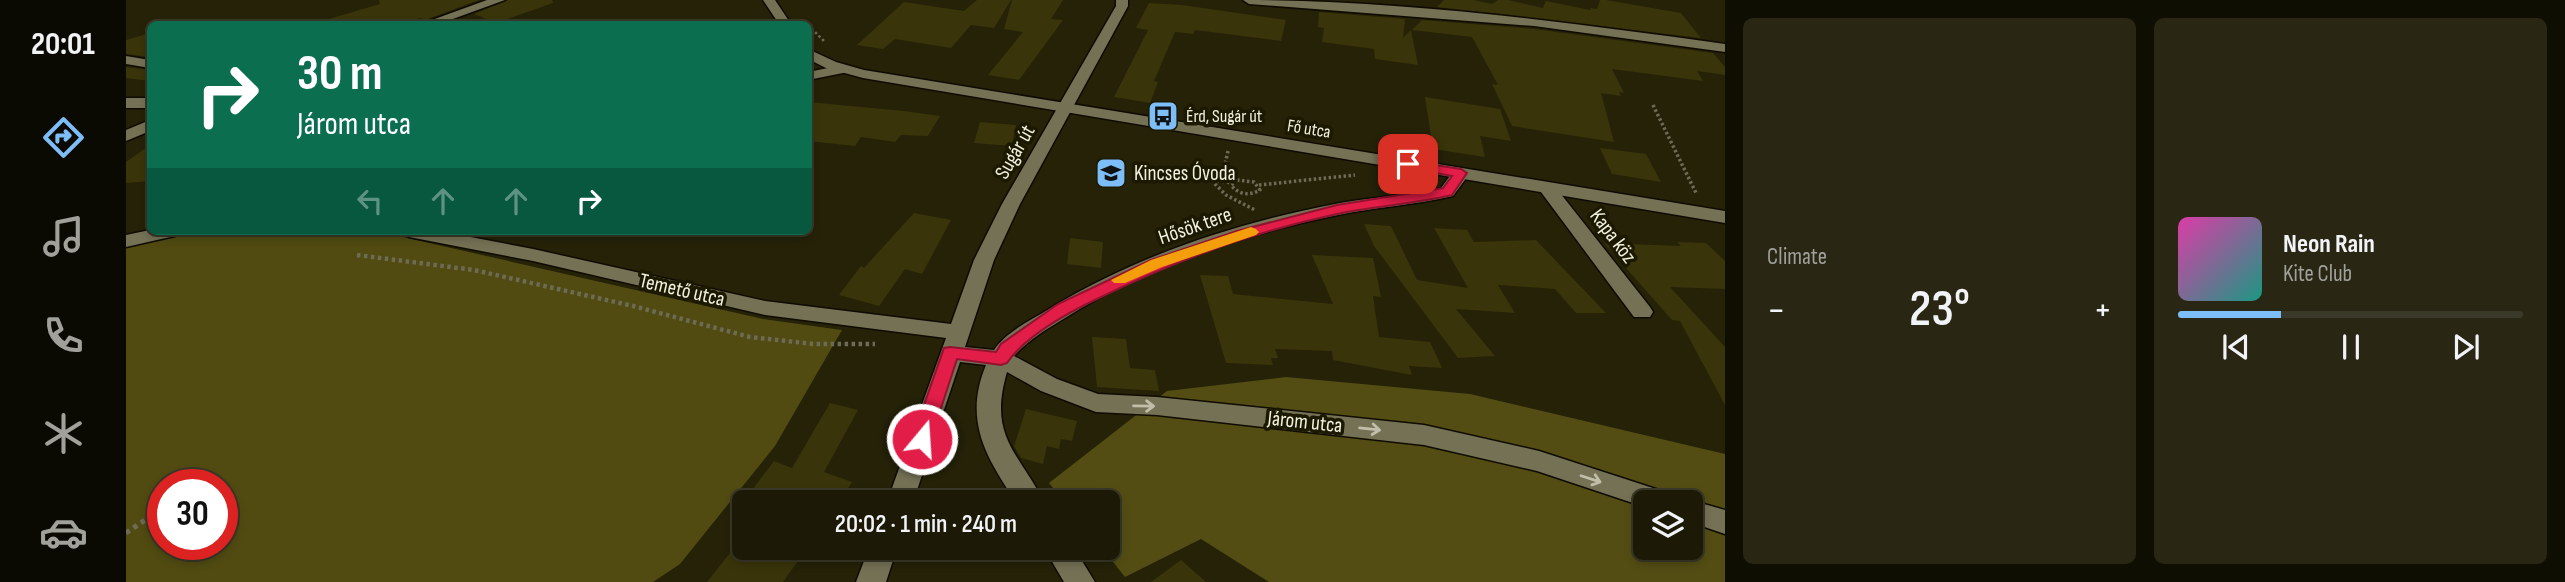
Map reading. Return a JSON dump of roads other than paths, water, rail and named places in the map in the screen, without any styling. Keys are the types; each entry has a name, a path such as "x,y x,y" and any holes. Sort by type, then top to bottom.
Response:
{"street":[{"path":"437,21 499,0"},
{"path":"769,0 783,21"},
{"name":"Sugár út","path":"904,490 984,260 1011,204 1122,6 1122,0"},
{"path":"1249,0 1534,22 1725,48"},
{"name":"Fő utca","path":"812,56 844,69 1717,216"},
{"path":"126,60 147,64"},
{"path":"812,75 844,69"},
{"path":"126,103 147,103"},
{"path":"126,136 147,126"},
{"name":"Hősök tere","path":"1001,359 1007,348 1064,308 1157,263 1242,234 1337,209 1436,195 1451,188 1461,173"},
{"name":"Kapa köz","path":"1547,188 1642,312"},
{"path":"126,241 154,235"},
{"name":"Temető utca","path":"430,235 533,255 765,308 954,342"},
{"name":"Járom utca","path":"954,342 1001,359 1076,397 1114,405 1195,410 1424,435 1539,461 1633,493"},
{"path":"1001,359 993,378 990,412 992,433 1023,490"},
{"path":"1703,516 1725,522"},
{"path":"871,582 879,560"},
{"path":"1066,560 1080,582"}],"place":[{"name":"Érd, Sugár út","path":"1163,116"},
{"name":"Kincses Óvoda","path":"1111,173"}]}
